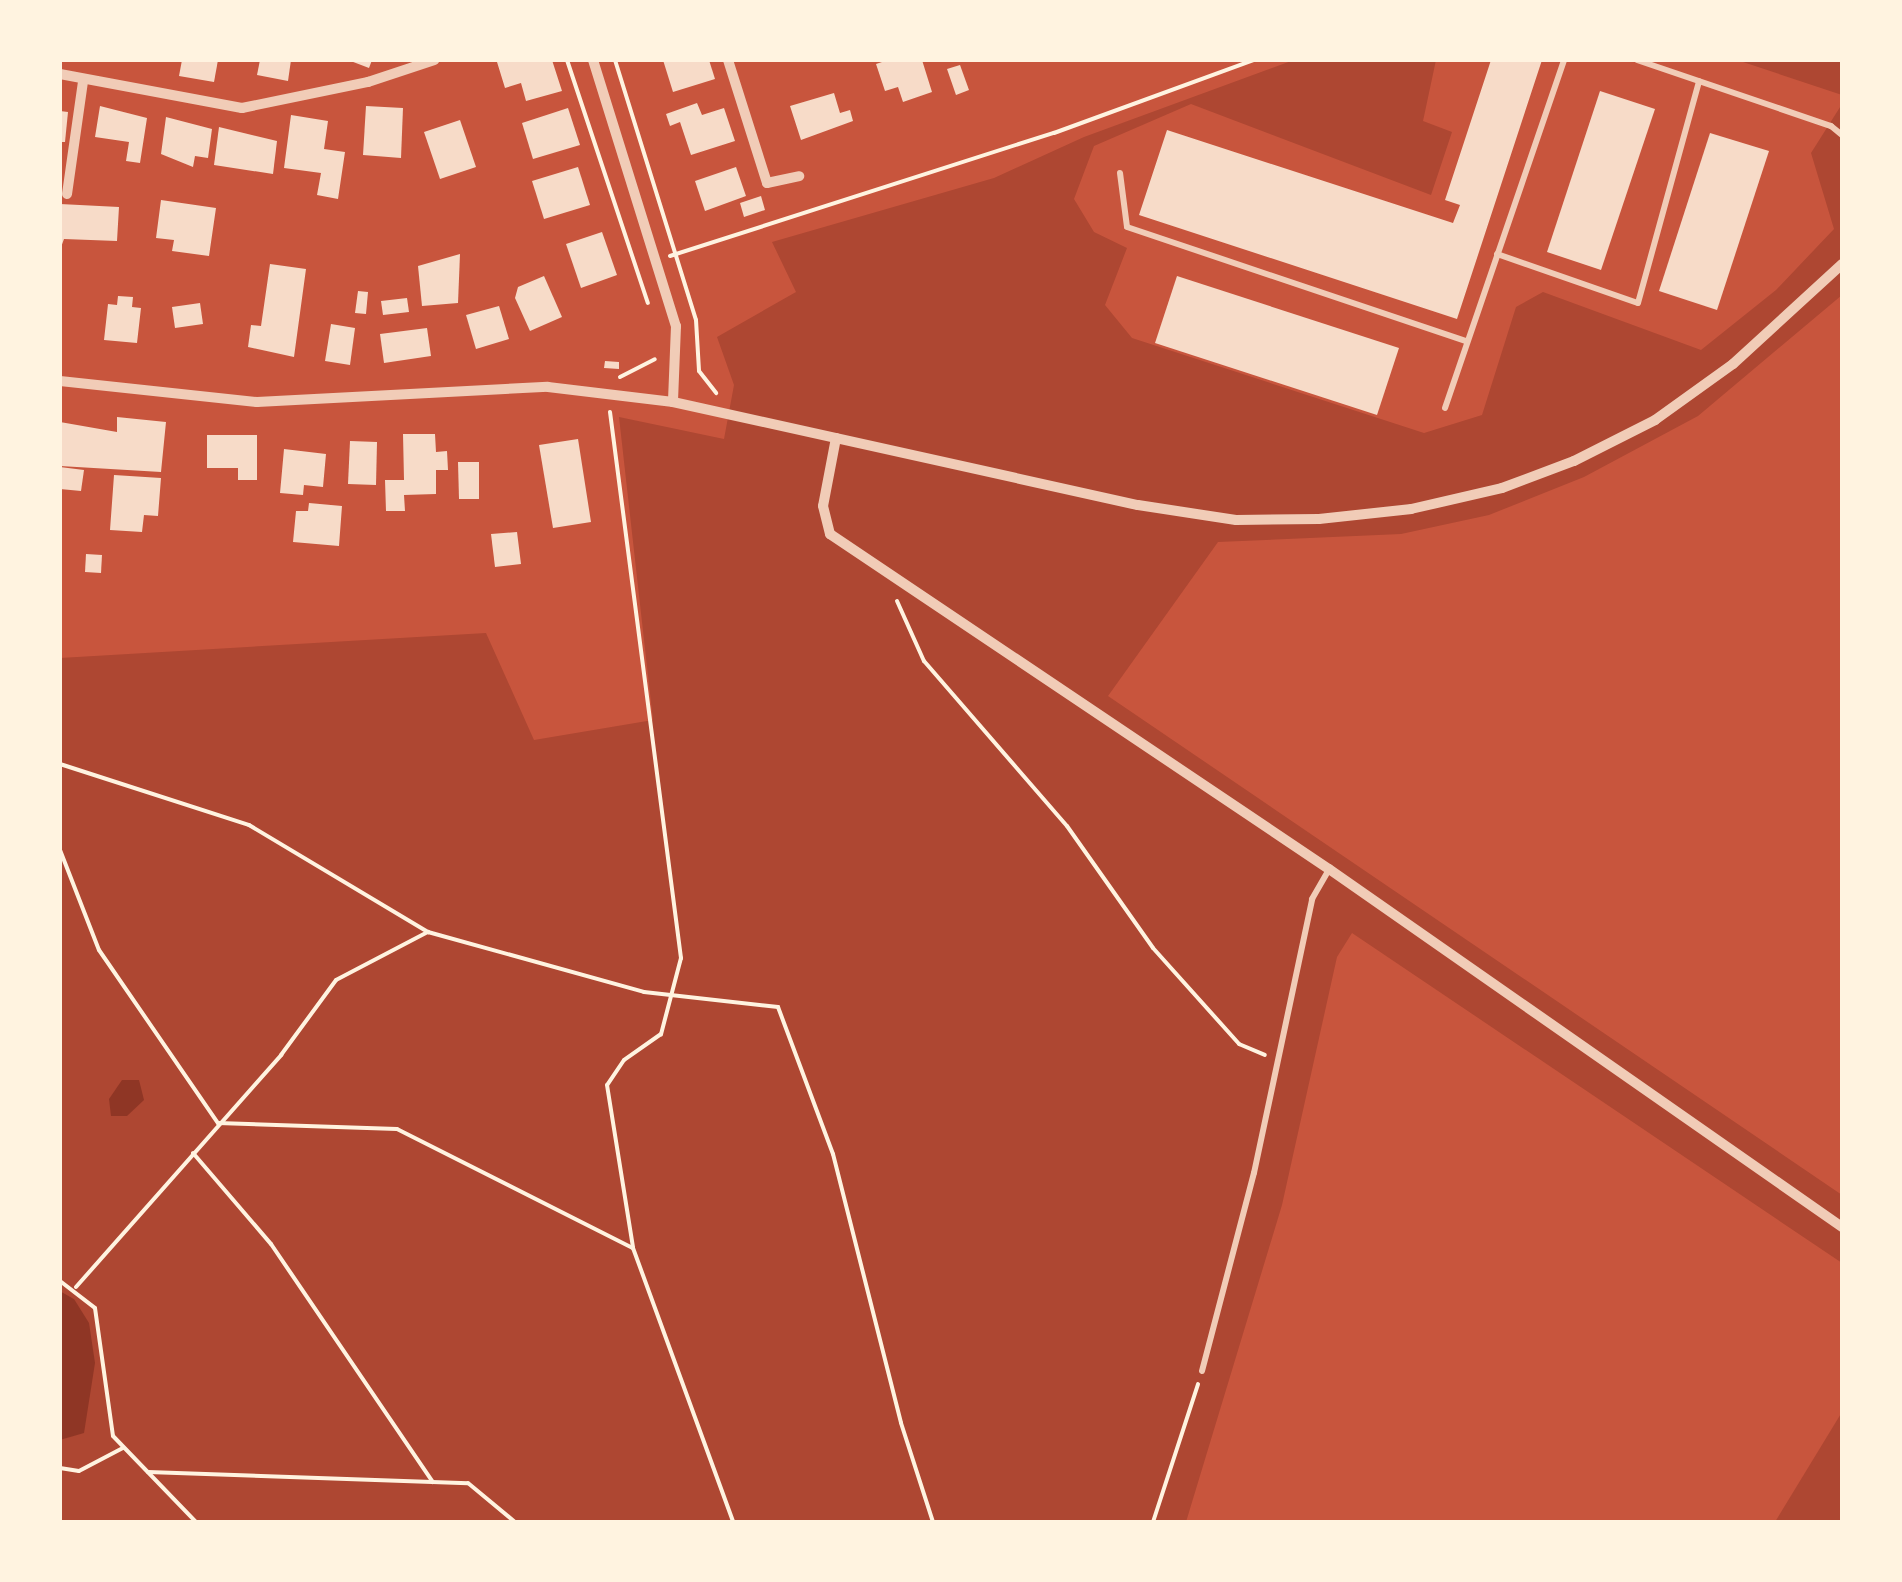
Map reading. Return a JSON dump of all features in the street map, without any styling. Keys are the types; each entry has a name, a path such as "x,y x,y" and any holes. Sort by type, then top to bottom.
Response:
{"street":[{"path":"66,60 62,74 83,82 242,108 434,60"},
{"path":"592,60 676,326 672,402"},
{"path":"728,60 767,182 799,176"},
{"path":"67,194 83,82"},
{"path":"60,381 256,402 348,402 488,386 608,394 672,402 1236,520 1411,509 1574,462 1655,420 1733,364 1842,264"},
{"path":"836,438 823,506 830,534 1330,868 1842,1226"}],"lane":[{"path":"1444,408 1564,60"},
{"path":"1636,60 1842,135"},
{"path":"1497,254 1638,303 1699,81"},
{"path":"1120,173 1127,227 1465,341"},
{"path":"1202,1371 1278,1060 1312,899 1330,868"}],"path":[{"path":"567,60 651,310"},
{"path":"616,60 696,320 699,371 719,396 716,412"},
{"path":"656,260 1054,133 1254,60"},
{"path":"661,350 652,365 609,379 608,394 681,958 674,997 661,1034 624,1060 607,1085 633,1248 733,1522"},
{"path":"883,569 924,662 1066,826 1153,948 1239,1044 1278,1060"},
{"path":"60,764 249,825 428,932 674,997 778,1007 833,1154 901,1424 933,1522"},
{"path":"60,850 99,950 218,1123"},
{"path":"76,1287 336,980 428,932"},
{"path":"218,1123 397,1129 633,1248"},
{"path":"192,1152 271,1244 433,1482"},
{"path":"60,1281 76,1287 96,1308 112,1436 196,1522"},
{"path":"1153,1522 1202,1371"},
{"path":"60,1468 79,1471 123,1448"},
{"path":"148,1472 468,1483 515,1522"}],"shaded area":[{"path":"1294,60 1436,60 1423,121 1452,132 1431,195 1191,104 1094,146 1074,199 1094,232 1127,248 1105,305 1132,338 1424,433 1482,415 1516,307 1543,292 1701,350 1776,290 1834,229 1811,153 1842,104 1842,295 1698,416 1584,477 1489,515 1401,534 1218,542 1108,696 1842,1195 1842,1263 1352,933 1337,957 1282,1205 1186,1522 60,1522 60,1440 84,1432 74,1299 60,1291 60,658 486,633 534,740 653,720 619,417 724,439 734,385 717,337 796,292 772,242 994,178 1084,137"},
{"path":"1737,60 1842,60 1842,95"},
{"path":"122,1080 139,1080 144,1100 127,1116 111,1116 109,1099"},
{"path":"60,1291 74,1299 89,1323 95,1363 84,1433 60,1440"},
{"path":"1842,1412 1842,1522 1775,1522"}],"building":[{"path":"182,60 218,60 214,82 179,76"},
{"path":"260,60 291,60 288,81 257,75"},
{"path":"348,60 372,60 369,68"},
{"path":"552,60 562,91 526,101 521,83 505,88 497,62"},
{"path":"663,60 709,60 715,79 673,92"},
{"path":"922,60 932,92 903,102 898,87 885,91 876,64"},
{"path":"1491,60 1542,60 1457,319 1139,215 1167,130 1453,223 1460,205 1445,200"},
{"path":"960,65 969,90 956,95 947,69"},
{"path":"1600,91 1655,109 1601,270 1547,252"},
{"path":"834,93 840,113 850,110 853,121 801,140 790,106"},
{"path":"697,103 702,115 724,108 735,141 691,155 680,122 670,126 666,114"},
{"path":"100,106 147,118 140,163 126,161 129,142 95,137"},
{"path":"366,106 403,108 401,158 363,155"},
{"path":"568,108 580,145 533,159 522,123"},
{"path":"60,111 68,112 65,142 60,142"},
{"path":"291,115 328,121 324,149 345,152 338,199 317,195 321,173 284,168"},
{"path":"166,117 212,129 208,158 195,156 193,167 161,154"},
{"path":"460,120 476,167 440,179 424,132"},
{"path":"219,127 277,141 273,174 214,165"},
{"path":"1710,133 1769,151 1717,310 1659,291"},
{"path":"578,167 590,205 544,219 532,181"},
{"path":"736,167 746,196 705,211 695,181"},
{"path":"761,196 765,210 744,217 740,203"},
{"path":"161,200 216,208 209,256 172,251 174,240 156,238"},
{"path":"60,204 119,207 117,241 64,239 60,250"},
{"path":"602,232 617,275 581,288 566,244"},
{"path":"460,254 458,303 422,306 418,266"},
{"path":"270,264 306,269 294,357 248,347 251,325 261,326"},
{"path":"544,276 562,317 530,331 515,298 518,287"},
{"path":"1177,276 1399,348 1377,415 1155,343"},
{"path":"358,291 368,292 366,314 355,313"},
{"path":"118,296 133,297 132,307 141,308 137,343 104,340 108,304 117,305"},
{"path":"407,298 409,312 383,315 381,301"},
{"path":"200,303 203,324 175,328 172,307"},
{"path":"499,306 509,339 476,349 466,315"},
{"path":"331,324 355,328 350,365 325,361"},
{"path":"427,328 431,356 384,363 380,334"},
{"path":"605,361 619,362 619,369 604,368"},
{"path":"117,417 166,422 161,472 60,466 60,422 117,432"},
{"path":"403,434 435,434 436,452 447,451 448,470 436,470 436,494 404,495 405,511 386,511 385,480 404,480"},
{"path":"207,435 257,435 257,480 238,480 238,468 207,468"},
{"path":"578,439 591,522 553,528 539,445"},
{"path":"350,441 377,442 376,485 348,484"},
{"path":"284,449 326,454 323,487 304,485 303,495 280,493"},
{"path":"458,462 479,462 479,499 459,499"},
{"path":"60,467 84,470 81,491 60,489"},
{"path":"114,475 161,478 158,516 144,515 142,532 110,530"},
{"path":"309,503 342,506 339,546 293,542 296,511 308,511"},
{"path":"517,532 521,564 495,567 491,534"},
{"path":"86,554 102,555 101,573 85,572"}]}
